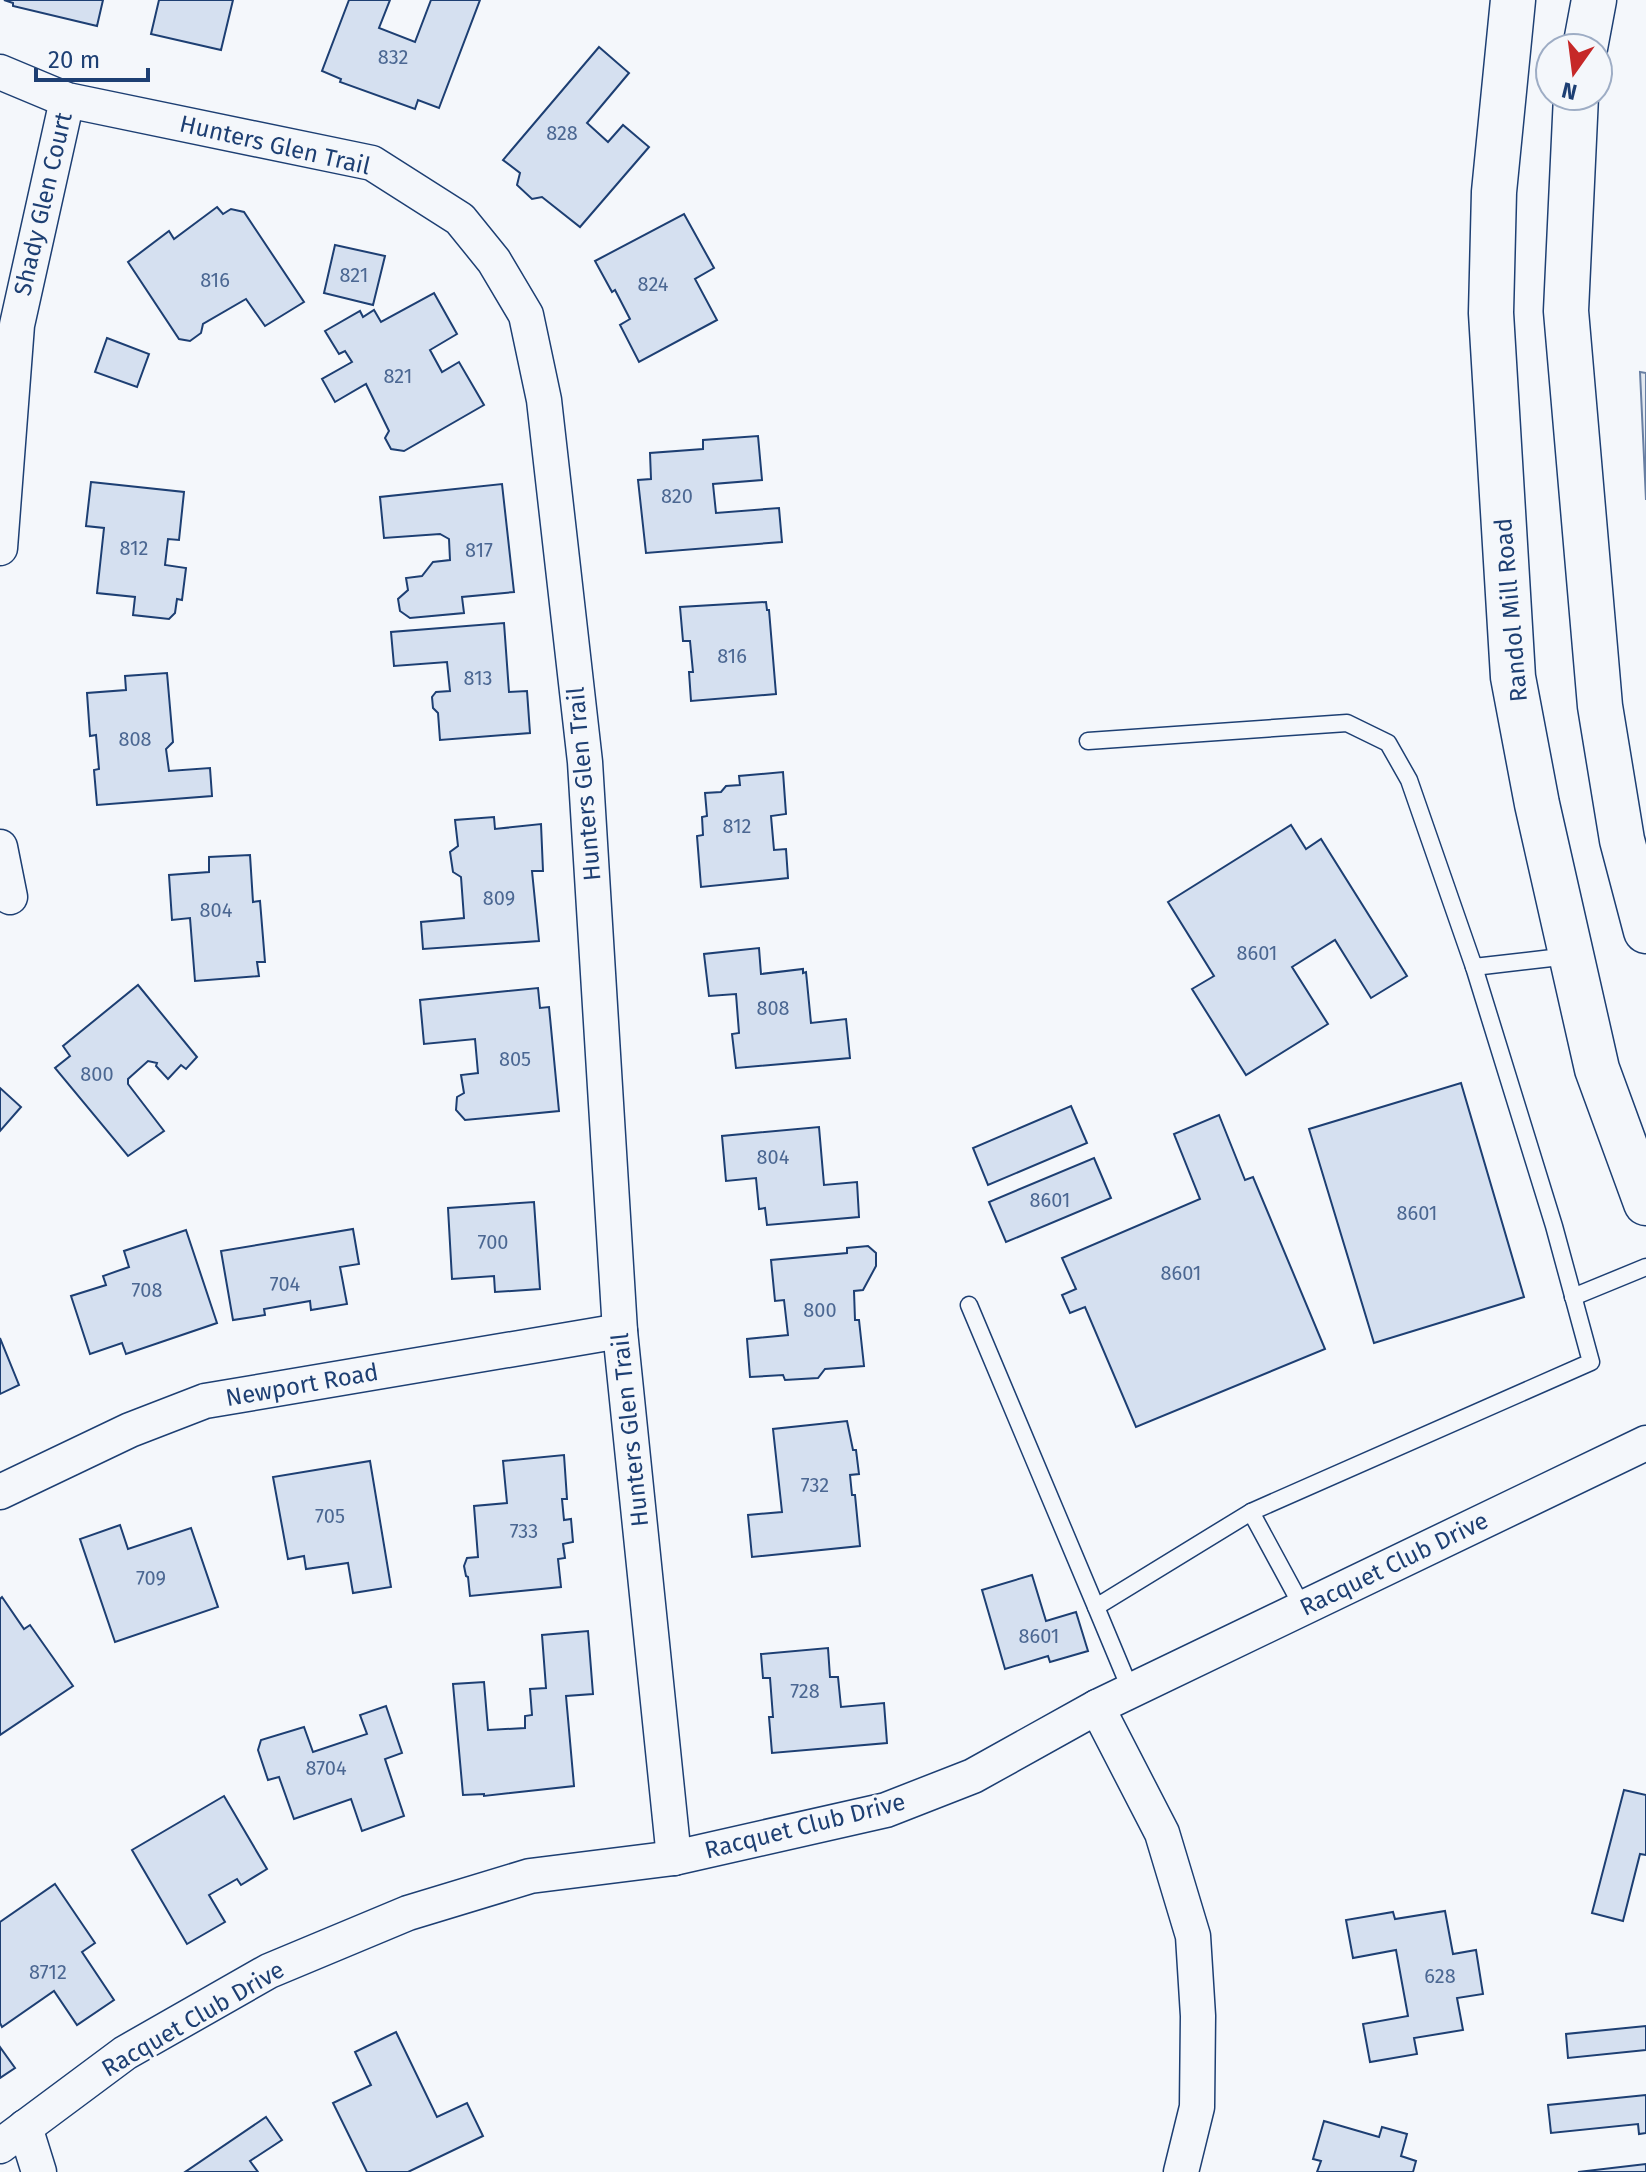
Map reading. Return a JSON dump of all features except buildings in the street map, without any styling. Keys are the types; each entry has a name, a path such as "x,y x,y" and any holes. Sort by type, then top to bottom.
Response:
{"main road":[{"name":"Randol Mill Road","path":"1513,0 1494,192 1491,298 1513,677 1537,804 1597,1069 1646,1203"},
{"path":"1588,32 1594,0"},
{"path":"1575,112 1567,326 1600,706 1622,840 1646,931"}],"street":[{"name":"Hunters Glen Trail","path":"0,72 67,100 372,163 460,219 494,261 526,315 544,400 585,762 620,1331 674,1858"},
{"name":"Shady Glen Court","path":"0,548 17,325 67,100"},
{"path":"0,847 10,897"},
{"name":"Newport Road","path":"0,1492 130,1430 205,1401 620,1331"},
{"name":"Racquet Club Drive","path":"12,2136 125,2053 269,1971 408,1913 530,1876 674,1858 886,1810 973,1776 1097,1707 1646,1443"},
{"path":"1097,1707 1162,1833 1193,1936 1198,2016 1197,2107 1181,2172"},
{"path":"12,2136 39,2172"}],"lane":[{"path":"1088,741 1347,723 1388,743 1409,780 1474,967 1591,1362 1251,1512 1096,1607"},
{"path":"1474,967 1571,956"},
{"path":"1573,1297 1646,1267"},
{"path":"969,1305 1131,1691"},
{"path":"1251,1512 1303,1608"}],"shaded area":[{"path":"1640,372 1646,373 1646,500"}]}
